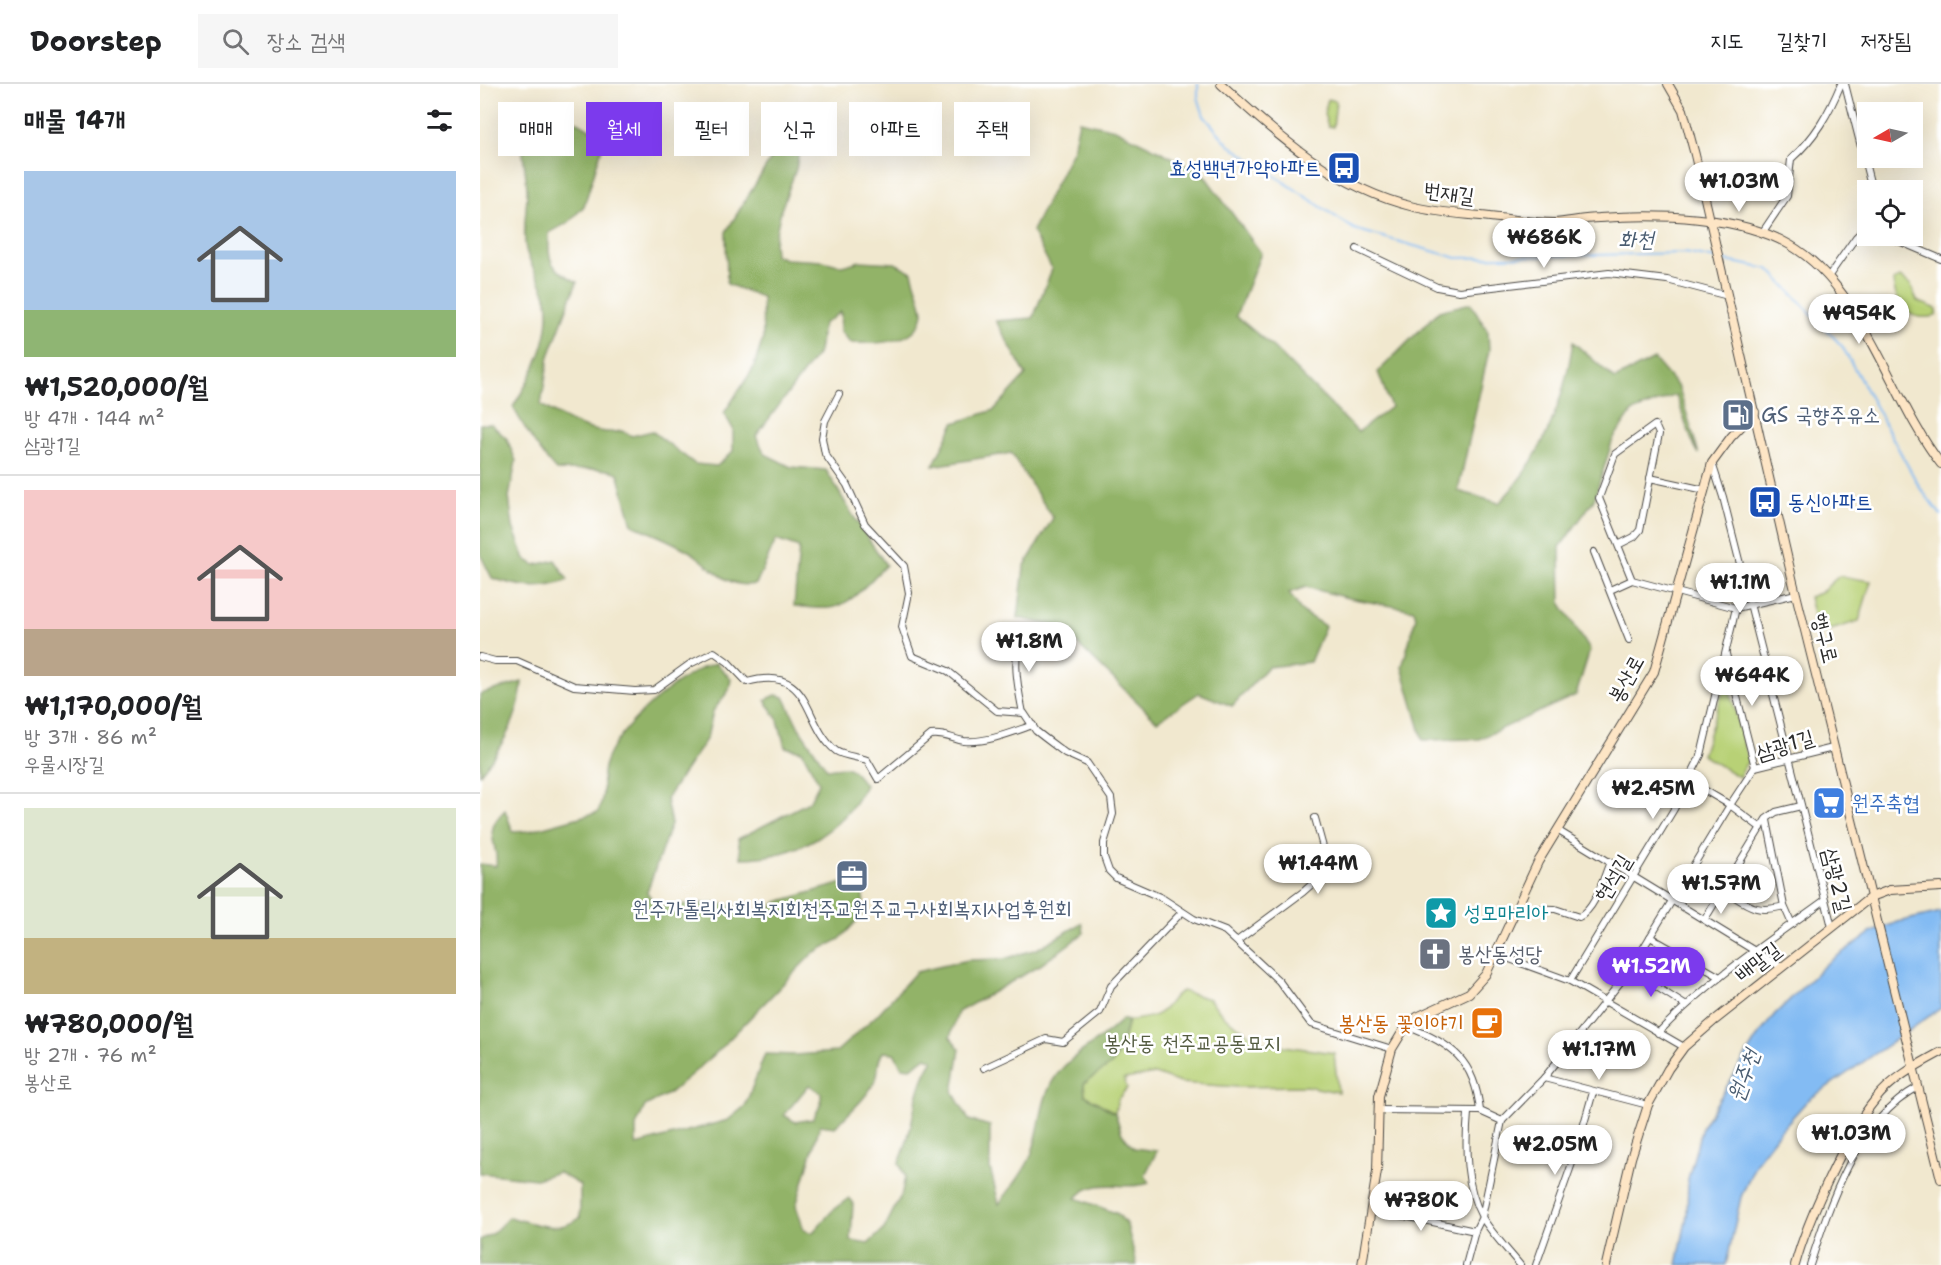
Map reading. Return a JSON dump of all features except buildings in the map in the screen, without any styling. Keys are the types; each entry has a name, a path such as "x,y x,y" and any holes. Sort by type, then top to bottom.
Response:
{"street":[{"name":"번재길","path":"1221,84 1265,125 1317,165 1384,198 1404,204 1451,212 1553,223 1598,218 1652,217 1709,221"},
{"path":"1668,84 1683,110 1709,221 1762,233 1791,246 1828,278 1872,341 1927,446 1941,464"},
{"path":"1762,233 1787,196 1791,159 1805,147 1822,124 1843,84"},
{"path":"1843,84 1869,180"},
{"name":"행구로","path":"1709,221 1796,594 1912,1068"},
{"path":"1828,278 1857,241"},
{"path":"1910,246 1941,260"},
{"path":"1357,249 1417,279 1437,287 1459,291 1609,273 1667,280 1728,296"},
{"path":"839,394 825,421 822,438 825,454 847,485 866,524 904,566 909,593 902,627 912,656 928,660 948,671 997,711 1023,713"},
{"name":"봉산로","path":"1362,1265 1377,1171 1378,1110 1386,1066 1392,1049 1406,1026 1417,1017 1469,993 1486,974 1516,908 1557,830 1654,672 1712,463 1731,437 1755,412"},
{"path":"1618,545 1634,537 1640,530 1659,434 1655,425 1615,454 1599,498 1632,580"},
{"name":"삼광2길","path":"1712,463 1832,927"},
{"path":"1650,478 1705,490"},
{"path":"1594,552 1629,640"},
{"path":"1610,590 1632,580 1676,594 1736,608 1796,594"},
{"name":"현석길","path":"1570,981 1634,876 1689,781 1701,755 1736,608"},
{"path":"1027,629 1022,634 1017,654 1017,675 1023,713 1036,731 1065,753 1087,763 1110,798 1113,814 1103,852 1109,871 1126,883 1162,898 1194,920 1225,931 1279,981 1311,1024 1392,1049"},
{"path":"480,657 517,661 574,686 635,691 654,690 690,664 714,652 728,662 747,682 772,678 802,694 829,743 838,753 867,760 878,779 932,735 941,734 962,741 972,741 992,738 1033,725"},
{"name":"현석길","path":"1726,654 1755,767"},
{"name":"삼광1길","path":"1502,1121 1544,1078 1630,970 1755,767 1833,748"},
{"path":"1689,781 1730,805 1761,828"},
{"path":"1706,919 1766,819 1776,812 1802,806"},
{"path":"1237,941 1303,892 1329,869 1315,818"},
{"path":"1766,819 1784,906 1792,924"},
{"path":"1557,830 1706,919 1781,967"},
{"path":"1516,908 1555,909 1579,917 1590,908 1610,861"},
{"name":"배말길","path":"1606,1265 1632,1158 1648,1105 1684,1047 1871,897 1890,890 1941,887"},
{"path":"1724,890 1754,909 1762,911 1784,906"},
{"path":"1658,1033 1685,1005 1719,977 1825,900"},
{"path":"984,1068 1046,1039 1063,1042 1100,1012 1111,986 1182,912"},
{"path":"1650,937 1719,977"},
{"path":"1496,954 1570,981 1604,1003 1684,1047"},
{"path":"1630,970 1685,1005"},
{"path":"1406,1026 1438,1039 1456,1051 1472,1076 1479,1111"},
{"path":"1795,1265 1818,1204 1842,1156 1875,1100 1912,1068 1941,1052"},
{"path":"1912,1068 1941,1179"},
{"path":"1544,1078 1648,1105"},
{"path":"1810,1265 1822,1228 1853,1159 1887,1109 1918,1087"},
{"path":"1536,1265 1576,1152 1593,1092"},
{"path":"1875,1100 1887,1109"},
{"path":"1378,1110 1468,1113 1479,1111 1502,1121 1482,1217 1475,1231 1466,1265"},
{"path":"1468,1113 1465,1148 1474,1194 1482,1217 1520,1265"},
{"path":"1372,1209 1475,1231"}],"green space":[{"path":"1328,99 1336,101 1333,127 1328,126 1324,114"},
{"path":"574,120 586,127 586,156 599,156 584,206 569,222 549,233 549,252 552,264 577,282 549,356 541,405 569,421 590,429 622,431 632,436 652,431 695,464 717,466 733,451 733,429 724,413 753,369 763,339 762,297 727,284 726,232 773,156 798,156 781,210 774,242 775,255 786,259 823,261 842,266 860,261 895,263 912,272 922,304 923,313 920,324 904,337 894,340 850,343 840,331 841,312 823,324 819,352 756,436 765,454 791,467 826,470 886,565 853,598 829,608 794,606 799,548 776,540 756,584 746,585 728,580 692,553 632,524 618,473 604,469 556,470 549,463 513,407 534,370 544,342 548,314 546,295 526,250 527,191 523,156 574,156"},
{"path":"1079,121 1115,129 1202,172 1261,253 1236,316 1273,347 1358,432 1391,407 1378,372 1439,311 1471,303 1488,332 1489,350 1458,491 1499,503 1514,486 1539,449 1549,428 1564,386 1573,342 1615,379 1654,359 1679,388 1699,454 1676,395 1632,412 1613,439 1594,500 1560,547 1561,604 1590,650 1576,695 1479,739 1423,740 1402,667 1416,617 1414,610 1348,598 1306,587 1289,593 1302,612 1325,626 1310,662 1268,667 1232,706 1199,693 1157,721 1060,627 1018,618 1024,567 1053,518 1011,453 933,466 954,423 994,410 1026,375 996,321 1033,318 1052,269 1032,231 1073,149"},
{"path":"1900,277 1911,285 1917,301 1937,309 1936,316 1918,317 1901,306 1893,282"},
{"path":"480,424 491,424 507,439 516,461 509,497 513,527 525,559 535,565 555,560 568,580 549,586 530,587 492,578 480,554"},
{"path":"1839,576 1871,581 1859,621 1818,634 1809,597 1820,593"},
{"path":"716,663 731,679 729,690 713,711 707,738 666,799 671,824 647,892 656,906 725,905 751,911 762,918 777,902 843,883 862,890 865,912 840,939 813,953 715,1054 670,1093 645,1106 636,1126 636,1145 728,1120 745,1106 765,1054 795,1055 836,1052 877,1015 916,972 968,960 1004,959 1037,949 1082,923 1084,933 1039,966 958,1012 950,1037 960,1049 953,1092 969,1120 990,1126 990,1168 999,1204 1030,1158 1046,1095 1056,1076 1071,1060 1122,1019 1128,1021 1119,1053 1112,1064 1084,1083 1085,1095 1115,1113 1122,1134 1134,1148 1157,1151 1145,1175 1149,1183 1093,1187 1076,1198 1118,1214 1127,1225 1137,1265 480,1265 480,1240 493,1233 509,1217 554,1227 580,1218 580,1185 558,1172 536,1179 480,1173 480,864 496,866 497,858 492,832 494,826 505,810 513,832 529,831 598,812 603,793 604,767 620,736 650,704 685,678","holes":["883,1052 894,1053 902,1067 911,1068 926,1057 933,1060 921,1084 899,1163 905,1176 902,1193 884,1229 868,1244 851,1241 853,1202 849,1198 834,1209 812,1233 804,1230 796,1206 820,1125 835,1127 863,1098 873,1086","809,1085 821,1093 821,1104 813,1119 795,1122 784,1115"]},
{"path":"1727,679 1748,760 1739,777 1702,755"},
{"path":"522,682 514,719 496,753 480,774 480,694"},
{"path":"776,695 784,697 799,728 827,769 849,768 865,785 844,817 814,840 779,853 741,858 738,839 809,802 819,783 802,751 785,747 778,720 765,700"},
{"name":"봉산동 천주교공동묘지","path":"1182,991 1209,999 1225,1017 1262,1043 1334,1053 1338,1092 1306,1086 1238,1087 1180,1083 1155,1074 1124,1079 1127,1088 1118,1099 1115,1113 1085,1095 1084,1083 1112,1063 1123,1041 1128,1021 1161,1012"}],"water":[{"name":"원주천","path":"1941,912 1941,1008 1807,1101 1781,1130 1757,1161 1741,1197 1726,1265 1677,1265 1687,1215 1688,1179 1702,1127 1756,1039 1774,1015 1826,964 1853,945 1872,932 1898,922"}],"waterway":[{"name":"화천","path":"1198,84 1198,97 1204,116 1229,145 1354,229 1457,258 1685,253 1716,259"},
{"name":"화천","path":"1721,260 1769,269 1842,346 1920,488 1941,515"}],"place":[{"name":"효성백년가약아파트","path":"1344,168"},
{"name":"GS 국향주유소","path":"1738,415"},
{"name":"동신아파트","path":"1765,502"},
{"name":"원주축협","path":"1829,803"},
{"name":"원주가톨릭사회복지회천주교원주교구사회복지사업후원회","path":"852,876"},
{"name":"성모마리아","path":"1441,913"},
{"name":"봉산동성당","path":"1435,954"},
{"name":"봉산동 꽃이야기","path":"1487,1023"}]}
